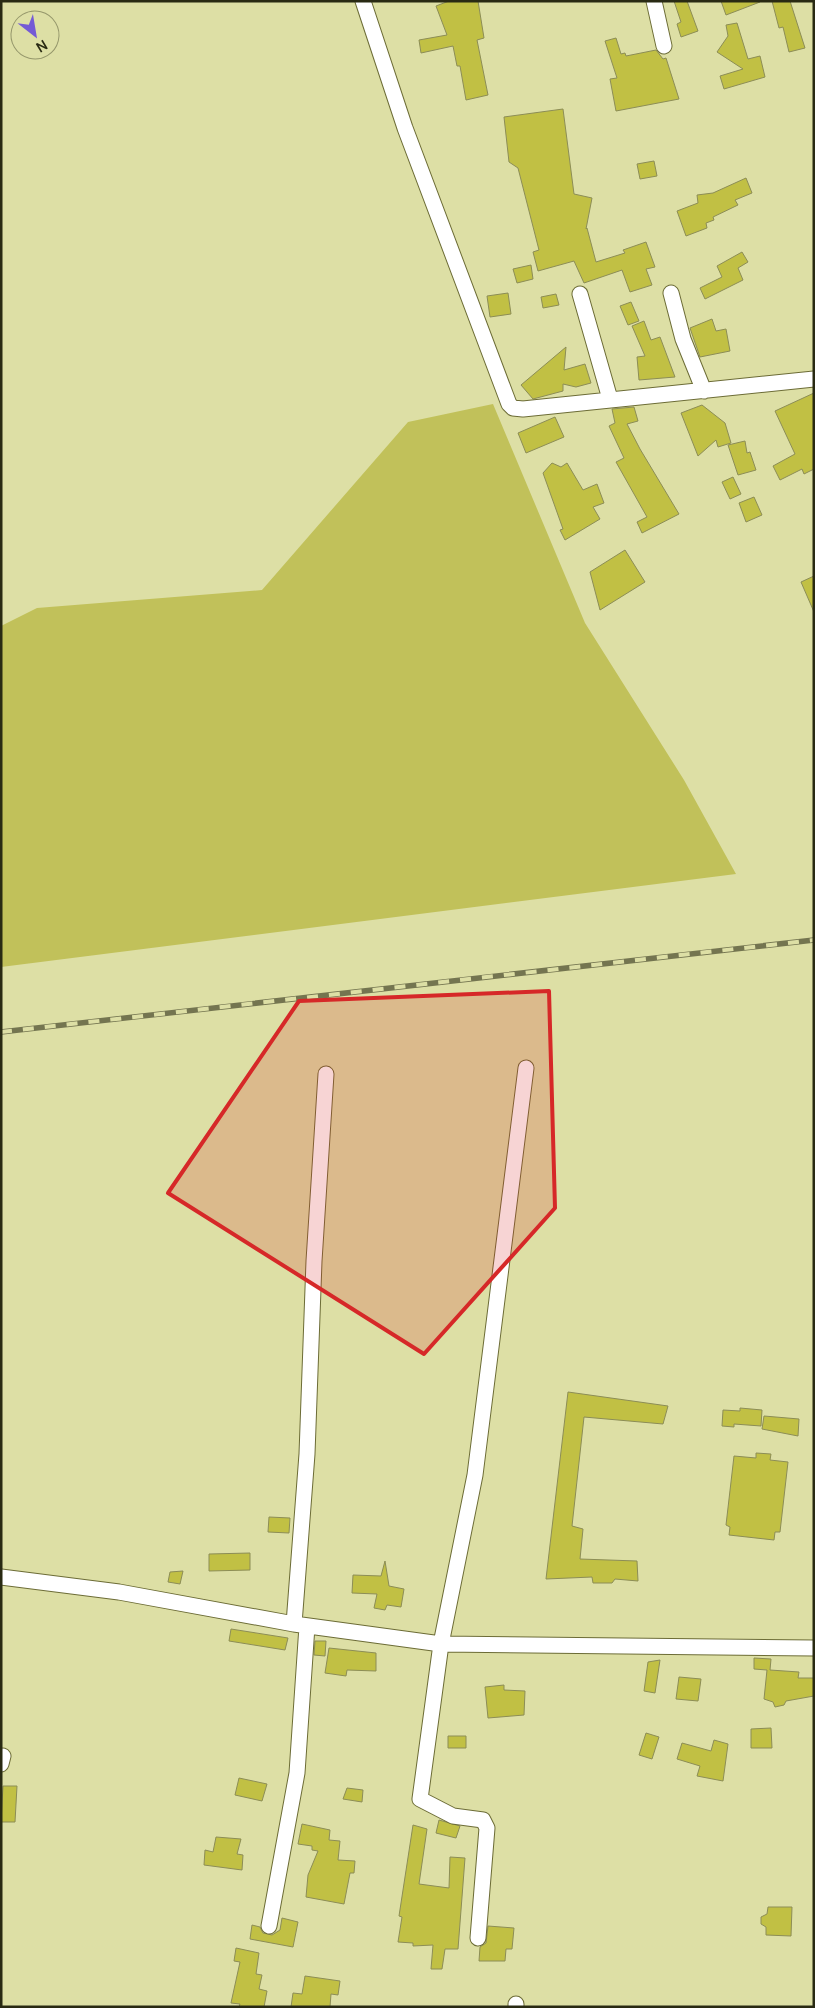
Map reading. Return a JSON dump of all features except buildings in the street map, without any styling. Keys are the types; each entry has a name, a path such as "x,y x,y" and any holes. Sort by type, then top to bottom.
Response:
{"street":[{"path":"363,1 405,128 509,404 513,408 523,409 814,379"},
{"path":"654,1 664,46"},
{"path":"671,293 682,340 704,391"},
{"path":"580,294 610,399"},
{"path":"478,1938 488,1828 483,1820 453,1816 438,1810 420,1799 441,1644 475,1475 526,1068"},
{"path":"269,1926 297,1773 308,1454 307,1404 326,1074"},
{"path":"1,1577 119,1592 301,1625 441,1644 814,1648"}],"highlighted area":[{"path":"549,991 555,1208 424,1354 168,1193 299,1001"}],"shaded area":[{"path":"493,404 585,623 684,780 736,874 1,967 1,626 37,608 262,590 408,422"}],"railway":[{"path":"1,1032 814,940"}]}
